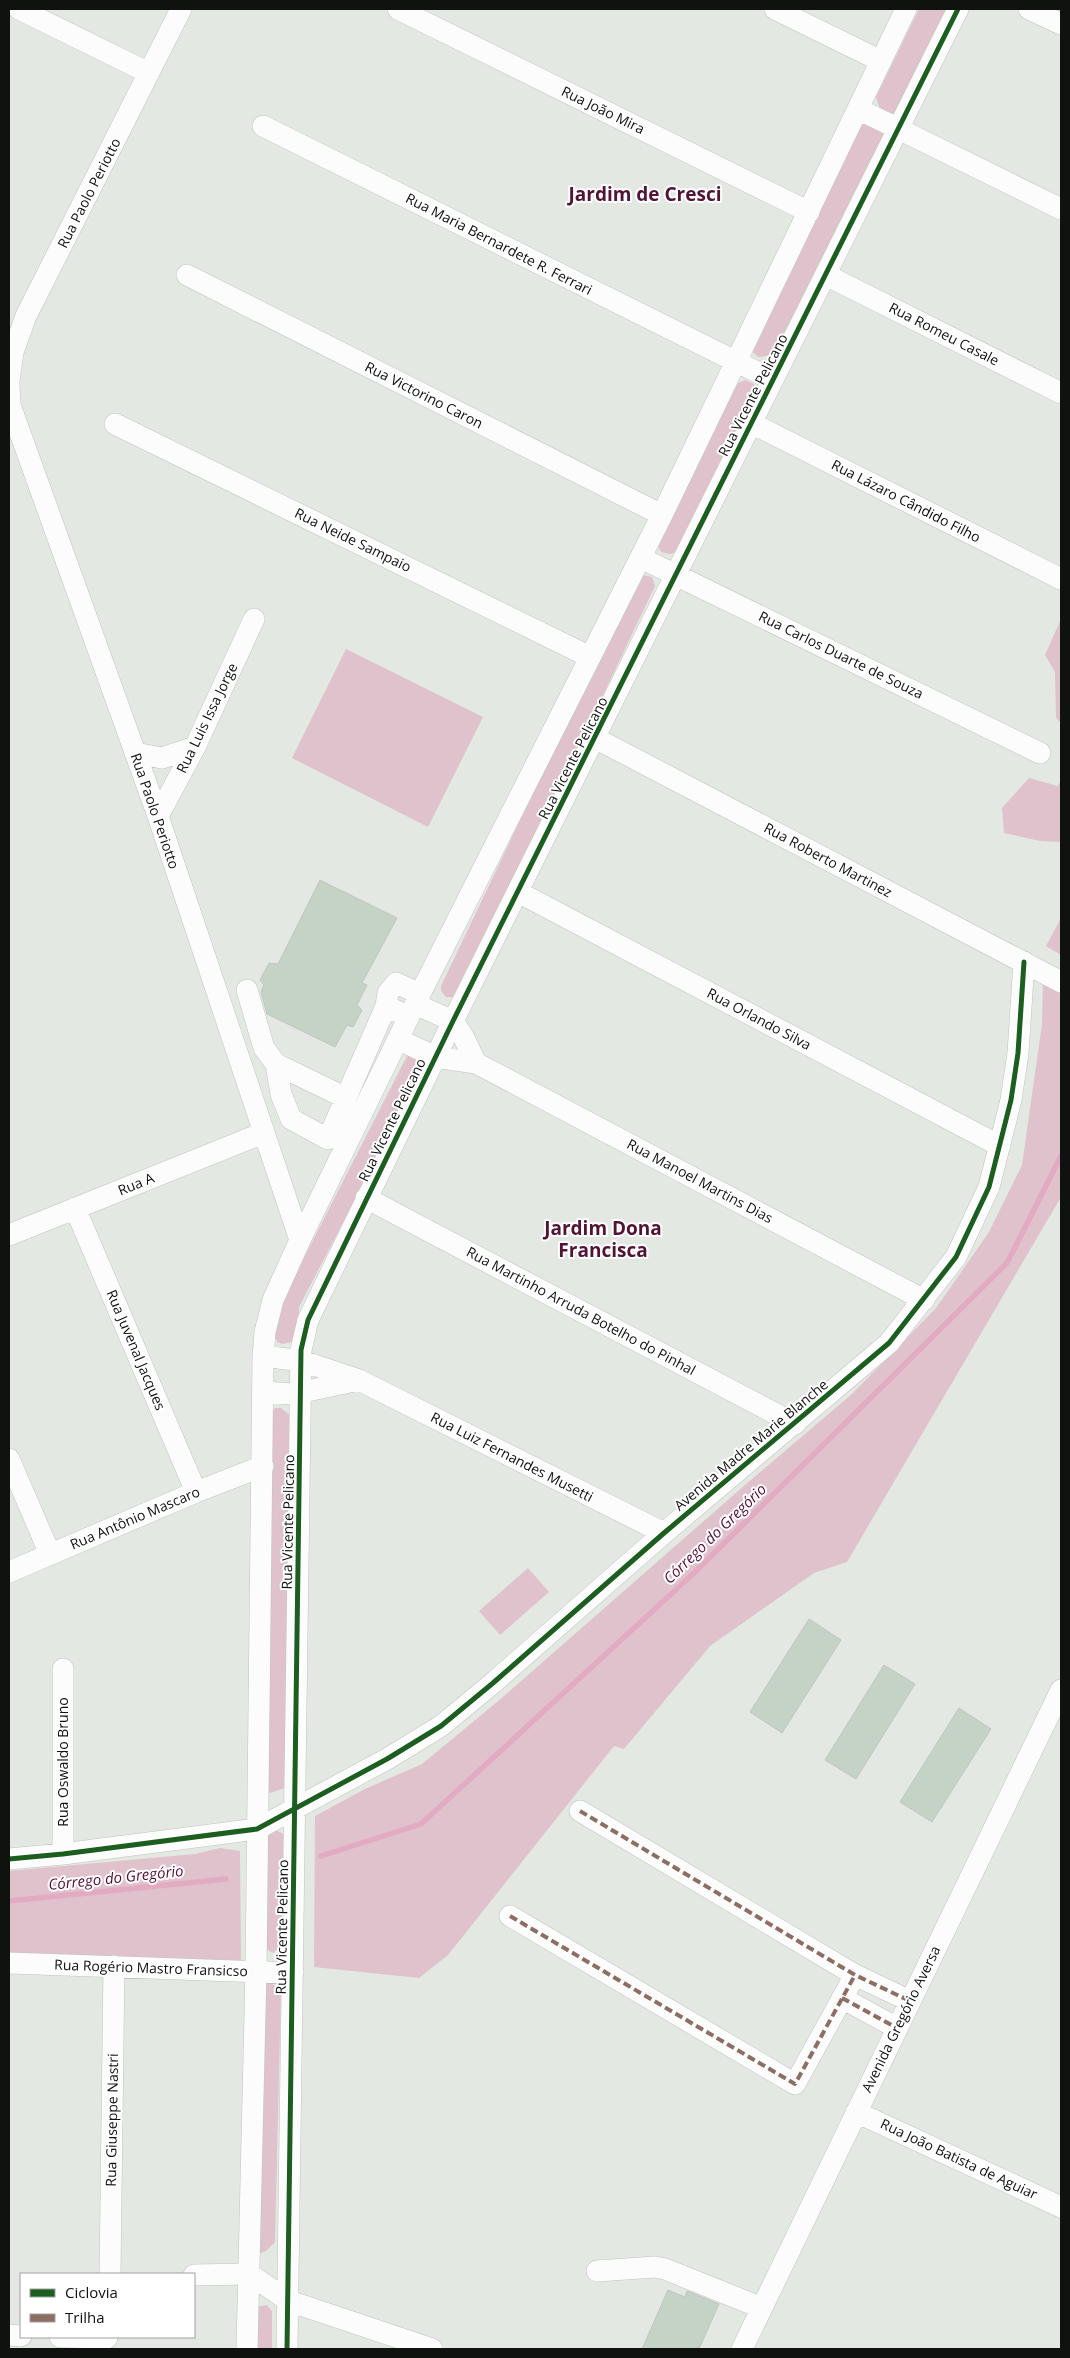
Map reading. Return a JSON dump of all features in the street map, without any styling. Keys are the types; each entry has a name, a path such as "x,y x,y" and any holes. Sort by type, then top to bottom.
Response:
{"street":[{"path":"19,9 149,73"},
{"name":"Rua Paolo Periotto","path":"181,9 26,316 13,352 9,383 10,405 158,816 300,1240"},
{"name":"Rua João Mira","path":"398,9 808,212"},
{"path":"774,9 881,61"},
{"name":"Rua Vicente Pelicano","path":"248,2349 256,1971 263,1392 265,1332 273,1300 300,1240 398,1039 641,558 906,9"},
{"name":"Rua Vicente Pelicano","path":"287,2349 302,1344 308,1320 435,1057 958,9"},
{"path":"1030,9 1061,24"},
{"path":"858,109 1061,208"},
{"name":"Rua Maria Bernardete R. Ferrari","path":"263,126 772,380"},
{"name":"Rua Victorino Caron","path":"187,275 662,515"},
{"name":"Rua Romeu Casale","path":"826,275 1061,393"},
{"name":"Rua Lázaro Cândido Filho","path":"751,423 1061,579"},
{"name":"Rua Neide Sampaio","path":"115,424 590,657"},
{"name":"Rua Carlos Duarte de Souza","path":"641,558 1040,753"},
{"name":"Rua Luis Issa Jorge","path":"158,816 195,747 254,619"},
{"name":"Rua Roberto Martinez","path":"595,738 1061,982"},
{"path":"135,753 162,758 195,747"},
{"name":"Rua Orlando Silva","path":"518,892 1000,1146"},
{"name":"Avenida Madre Marie Blanche","path":"258,1829 387,1759 441,1726 493,1684 664,1533 889,1343 956,1257 989,1186 1011,1100 1018,1054 1024,962"},
{"path":"276,1064 281,1094 291,1119 328,1139 386,1006 388,993 396,984 415,1005 453,1021 463,1036 476,1063"},
{"path":"247,990 264,1048 276,1064 346,1098"},
{"name":"Rua Manoel Martins Dias","path":"398,1039 435,1057 476,1063 924,1300"},
{"name":"Rua A","path":"9,1235 263,1133"},
{"name":"Rua Martinho Arruda Botelho do Pinhal","path":"366,1198 795,1424"},
{"name":"Rua Juvenal Jacques","path":"75,1208 196,1492"},
{"name":"Rua Luiz Fernandes Musetti","path":"264,1356 302,1361 359,1380 664,1533"},
{"path":"263,1392 301,1393 359,1380"},
{"path":"9,1459 50,1554"},
{"name":"Rua Antônio Mascaro","path":"9,1572 196,1492 263,1466"},
{"name":"Rua Oswaldo Bruno","path":"63,1669 63,1854"},
{"name":"Avenida Gregório Aversa","path":"742,2349 1061,1690"},
{"path":"580,1811 855,1974 910,2001"},
{"path":"9,1858 63,1854 258,1829"},
{"path":"510,1916 795,2084 855,1974"},
{"name":"Rua Rogério Mastro Fransicso","path":"9,1963 293,1973"},
{"name":"Rua Giuseppe Nastri","path":"110,2273 114,1966"},
{"path":"842,1998 897,2028"},
{"name":"Rua João Batista de Aguiar","path":"856,2112 1061,2207"},
{"path":"597,2271 665,2268 762,2308"},
{"path":"195,2274 249,2274 289,2301 432,2349"},
{"path":"72,2338 107,2341"}],"shaded area":[{"path":"919,9 948,9 895,115 880,109 876,97"},
{"path":"863,122 887,135 773,355 758,357 752,351"},
{"path":"745,380 754,384 757,393 677,551 671,554 661,552 657,544 734,385"},
{"path":"643,575 652,577 655,586 460,995 446,997 441,991 441,986 634,582"},
{"path":"1061,619 1061,723 1056,718 1055,672 1045,655"},
{"path":"346,649 483,717 428,827 292,758"},
{"path":"1029,778 1058,786 1061,780 1061,842 1040,841 1004,833 1002,808"},
{"path":"1061,918 1061,955 1046,946"},
{"path":"1043,983 1061,993 1061,1197 847,1562 814,1573 710,1646 624,1749 614,1746 448,1955 419,1978 314,1967 315,1816 365,1789 422,1764 497,1702 852,1394 936,1308 989,1232 1022,1165 1042,1024"},
{"path":"408,1054 423,1059 422,1071 299,1307 295,1341 283,1344 277,1342 274,1331 281,1303"},
{"path":"275,1408 281,1408 291,1416 285,1788 270,1793 266,1791 271,1414"},
{"path":"528,1568 549,1592 500,1635 479,1611"},
{"path":"275,1830 284,1834 285,1838 282,1945 273,1953 262,1947 266,1834"},
{"path":"220,1848 240,1851 241,1961 9,1957 9,1871 195,1854"},
{"path":"267,1984 272,1984 281,1989 275,2242 266,2251 258,2254 262,1988"},
{"path":"267,2305 272,2311 272,2349 252,2349 256,2307"}],"building":[{"path":"320,880 397,918 362,983 367,985 357,1005 362,1010 353,1027 347,1025 335,1047 267,1014 261,992 264,985 260,980 269,963 278,964"},
{"path":"809,1619 841,1640 782,1733 750,1712"},
{"path":"884,1665 915,1684 856,1779 825,1760"},
{"path":"959,1708 991,1729 932,1822 900,1802"},
{"path":"668,2290 685,2297 687,2291 719,2304 699,2349 642,2349"}],"waterway":[{"name":"Córrego do Gregório","path":"321,1856 421,1824 695,1572 1007,1263 1061,1156"},
{"name":"Córrego do Gregório","path":"9,1901 226,1879"}],"marked path":[{"path":"580,1811 855,1975 910,2001"},
{"path":"510,1916 795,2084 855,1975"},
{"path":"842,1998 897,2028"}],"cycle path":[{"path":"287,2349 301,1350 308,1320 453,1021 958,9"},
{"path":"9,1859 63,1854 257,1829 387,1759 441,1726 493,1683 664,1533 889,1343 956,1257 989,1187 1011,1100 1018,1053 1024,962"}],"district":[{"name":"Jardim de Cresci","path":"645,194"},
{"name":"Jardim Dona Francisca","path":"603,1239"}]}
